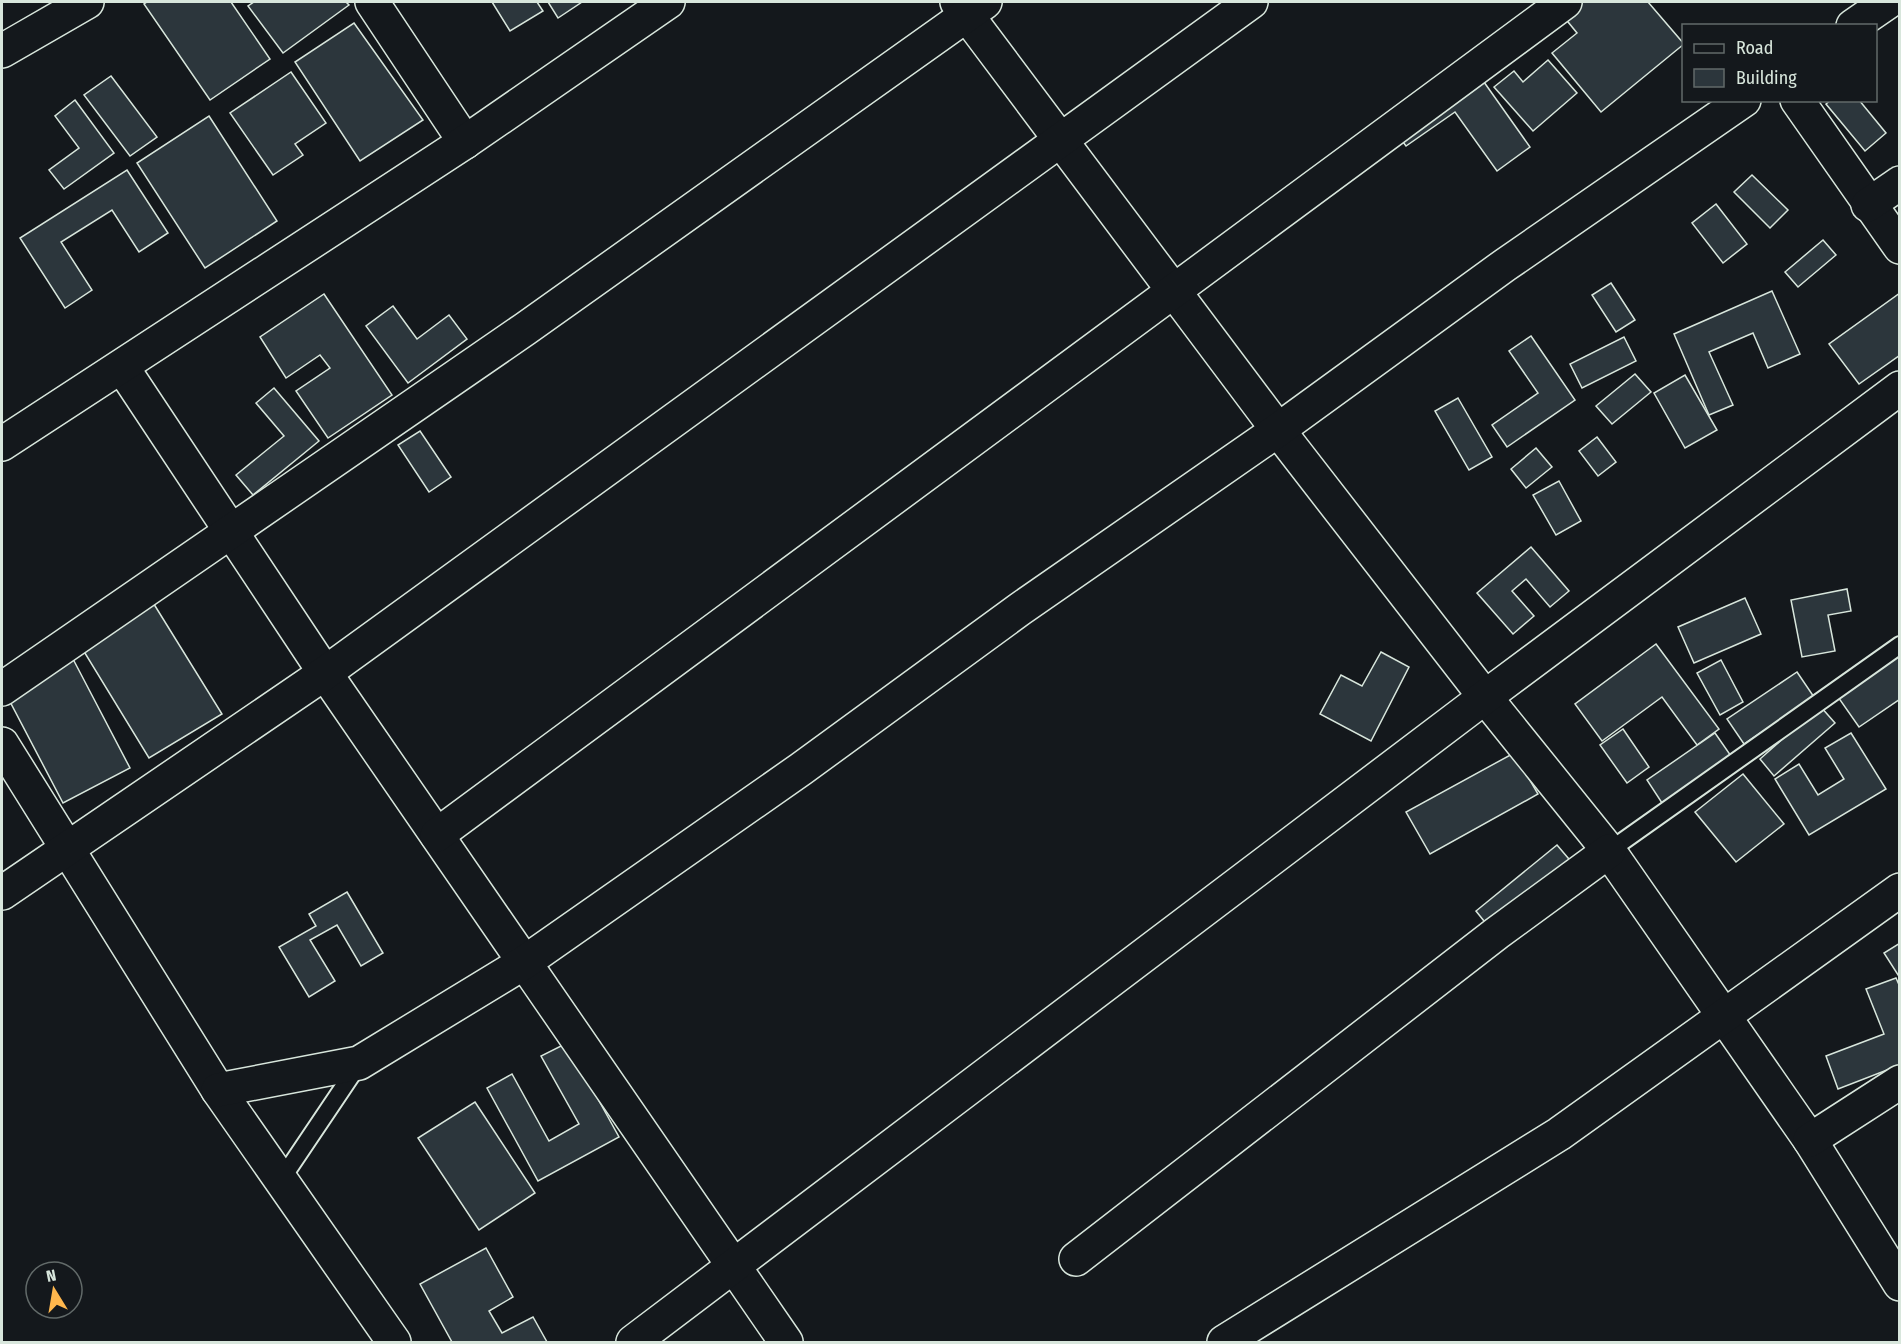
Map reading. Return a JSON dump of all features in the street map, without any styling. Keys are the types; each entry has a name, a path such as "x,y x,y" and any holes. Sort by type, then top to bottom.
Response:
{"street":[{"path":"2,51 87,2"},
{"path":"372,2 465,142"},
{"path":"2,444 465,142 668,2"},
{"path":"2,893 325,673 1060,137 1251,2"},
{"path":"437,835 1565,2"},
{"path":"1856,24 1888,2"},
{"path":"2,689 515,336 970,6 1060,137 1278,430 1485,697 1609,851 1810,1140 1899,1284"},
{"path":"218,1090 359,1063 525,962 801,769 1020,609 1278,430 1505,264 1741,102"},
{"path":"1798,102 1899,247"},
{"path":"1868,205 1899,183"},
{"path":"122,367 325,673 732,1267 786,1342"},
{"path":"633,1342 1485,697 1899,388"},
{"path":"2,744 66,850 218,1090 394,1342"},
{"path":"1076,1258 1497,933 1609,851"},
{"path":"1224,1342 1559,1134 1899,890"},
{"path":"1810,1140 1899,1082"}],"lane":[{"path":"1609,851 1899,645"},
{"path":"281,1180 359,1063"}],"building":[{"path":"147,2 231,2 270,59 210,100 144,4"},
{"path":"254,2 346,2 349,5 283,53 248,6"},
{"path":"492,2 537,2 543,11 510,31"},
{"path":"548,2 582,2 558,18"},
{"path":"1583,2 1648,2 1682,42 1682,46 1601,112 1552,53 1577,33 1564,17"},
{"path":"354,23 423,120 360,161 295,62"},
{"path":"1548,60 1577,93 1533,131 1494,87 1514,71 1523,82"},
{"path":"291,72 326,123 295,144 303,155 273,175 230,113"},
{"path":"1479,75 1530,147 1497,171 1455,112 1406,146 1397,134"},
{"path":"111,76 157,137 130,156 84,95"},
{"path":"75,100 114,153 64,189 49,170 79,148 55,116"},
{"path":"1828,102 1861,102 1886,133 1865,151 1826,104"},
{"path":"209,116 277,221 205,268 137,163"},
{"path":"127,170 168,233 139,252 112,210 61,242 92,290 65,308 20,238"},
{"path":"1752,175 1788,210 1770,228 1734,192"},
{"path":"1716,204 1747,244 1723,263 1692,223"},
{"path":"1823,240 1836,255 1798,287 1785,272"},
{"path":"1611,283 1635,320 1616,332 1592,295"},
{"path":"1772,291 1800,354 1768,368 1753,333 1709,352 1733,405 1709,415 1674,334"},
{"path":"1900,293 1900,355 1859,384 1829,344"},
{"path":"324,294 392,395 328,438 296,391 330,368 320,355 286,378 260,337"},
{"path":"393,306 417,339 449,315 467,339 408,383 366,326"},
{"path":"1531,336 1575,400 1507,447 1492,425 1538,393 1509,351"},
{"path":"1624,337 1636,361 1582,388 1570,364"},
{"path":"1635,374 1651,392 1612,424 1596,406"},
{"path":"1685,375 1717,430 1685,448 1654,393"},
{"path":"274,388 319,441 253,495 236,475 284,436 256,403"},
{"path":"1458,398 1492,457 1469,470 1435,411"},
{"path":"420,431 451,477 429,492 398,445"},
{"path":"1597,437 1616,462 1598,476 1579,451"},
{"path":"1536,448 1552,467 1526,488 1511,469"},
{"path":"1559,481 1581,521 1556,535 1533,495"},
{"path":"1531,547 1569,591 1550,607 1526,579 1512,591 1534,616 1513,634 1477,593"},
{"path":"1847,589 1851,611 1828,615 1835,651 1802,657 1791,600"},
{"path":"1745,598 1761,634 1694,663 1678,627"},
{"path":"152,601 222,714 149,758 80,645"},
{"path":"1656,644 1719,729 1697,745 1662,697 1602,741 1575,704"},
{"path":"1381,652 1409,667 1371,741 1320,714 1341,675 1362,686"},
{"path":"1900,653 1900,699 1859,727 1838,697"},
{"path":"73,659 130,768 63,803 6,694"},
{"path":"1721,660 1743,702 1720,715 1697,673"},
{"path":"1797,672 1814,697 1744,744 1727,719"},
{"path":"1820,706 1835,723 1774,776 1760,759"},
{"path":"1623,729 1649,767 1627,783 1600,745"},
{"path":"1715,733 1731,756 1662,803 1647,780"},
{"path":"1851,733 1886,789 1809,835 1775,779 1799,764 1818,795 1844,779 1825,748"},
{"path":"1514,753 1538,794 1430,854 1406,812"},
{"path":"1743,774 1784,824 1736,862 1695,812"},
{"path":"1557,845 1574,865 1492,931 1476,911"},
{"path":"347,892 383,953 361,966 337,925 310,940 335,981 309,997 279,947 316,926 309,914"},
{"path":"1900,943 1900,978 1884,953"},
{"path":"1896,978 1900,987 1900,1065 1838,1089 1826,1056 1884,1034 1866,989"},
{"path":"567,1043 619,1137 538,1181 487,1088 512,1074 549,1141 579,1124 541,1056"},
{"path":"475,1102 535,1193 479,1230 418,1138"},
{"path":"486,1248 513,1297 489,1311 502,1333 533,1317 547,1342 452,1342 420,1284"}]}
